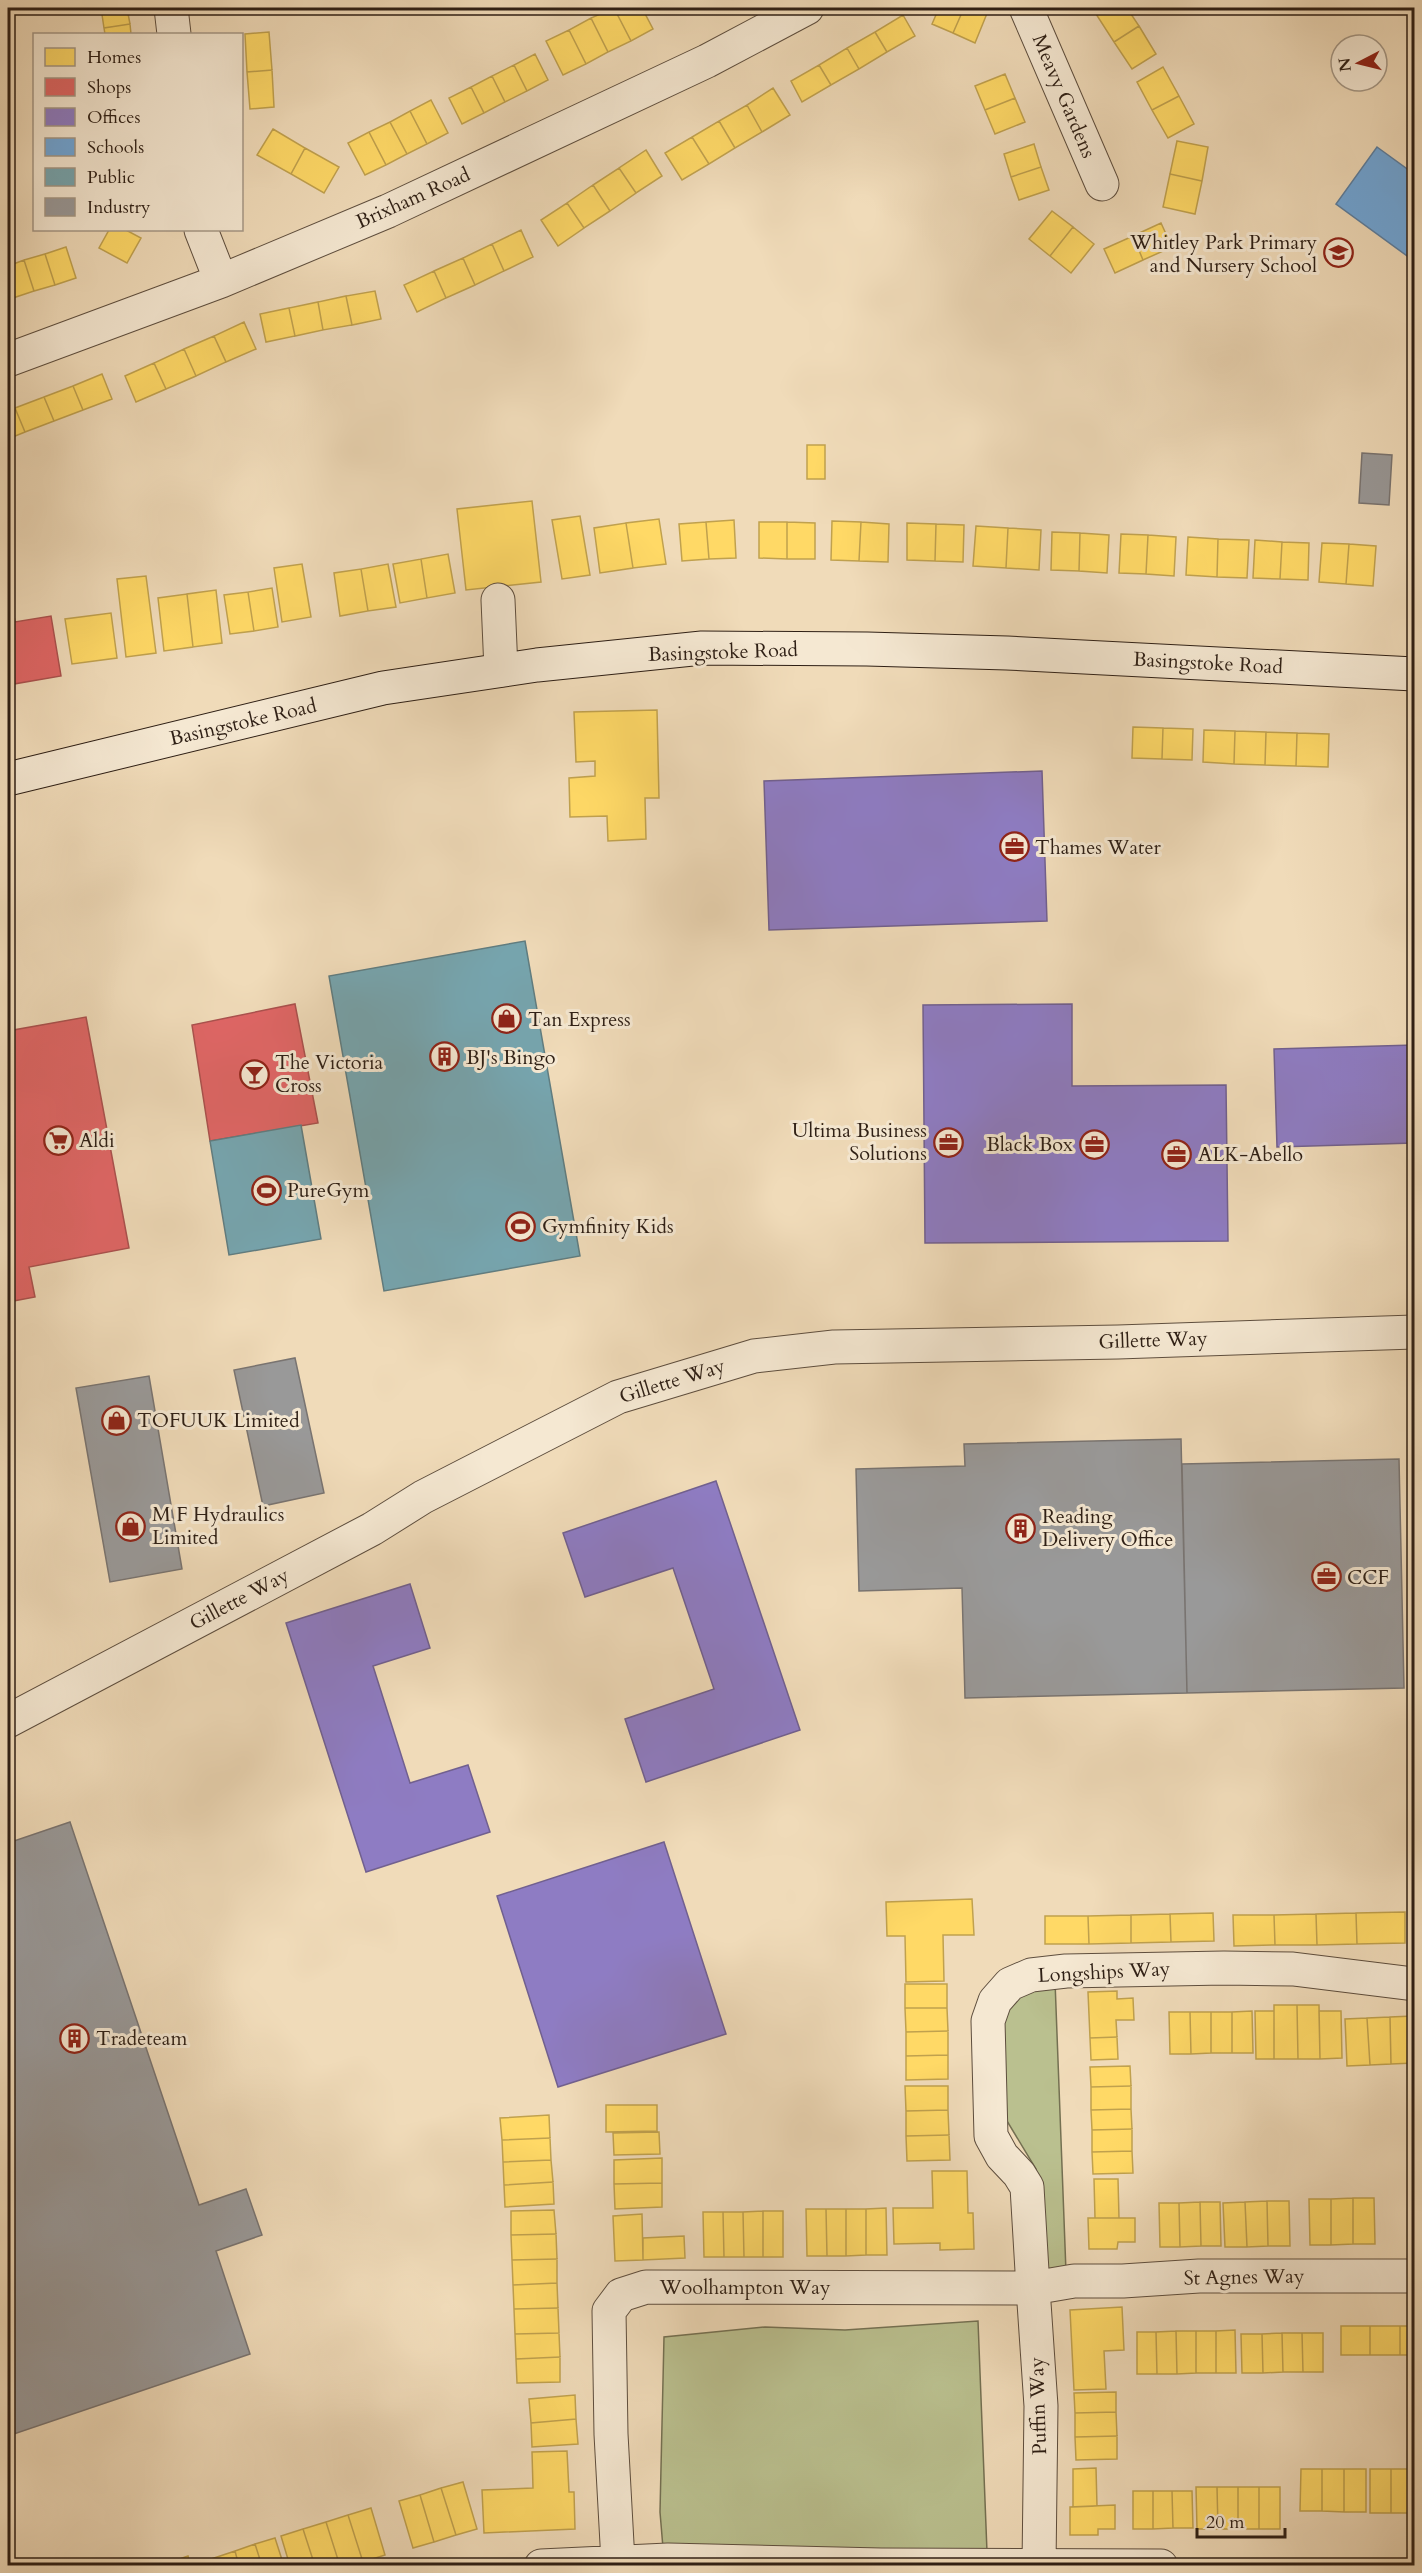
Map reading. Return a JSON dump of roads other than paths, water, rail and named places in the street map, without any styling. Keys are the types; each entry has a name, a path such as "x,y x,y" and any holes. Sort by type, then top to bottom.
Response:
{"street":[{"path":"171,8 174,33"},
{"name":"Brixham Road","path":"8,360 221,281 420,196 707,61 807,8"},
{"name":"Meavy Gardens","path":"1026,8 1102,184"},
{"path":"201,231 221,281"},
{"path":"498,600 501,670"},
{"name":"Basingstoke Road","path":"8,779 383,688 501,670 702,648 1006,653 1414,674"},
{"name":"Gillette Way","path":"8,1721 372,1529 423,1497 618,1397 754,1356 834,1347 1118,1342 1414,1332"},
{"name":"Longships Way","path":"1033,2288 1027,2187 1019,2174 1002,2156 991,2136 988,2021 995,2001 1010,1984 1031,1975 1066,1971 1224,1968 1293,1969 1414,1984"},
{"name":"St Agnes Way","path":"1033,2288 1074,2281 1123,2281 1199,2276 1414,2276"},
{"name":"Woolhampton Way","path":"618,2562 611,2434 609,2311 621,2295 646,2287 1033,2288"},
{"name":"Puffin Way","path":"1033,2288 1041,2406 1039,2565"},
{"path":"541,2565 618,2562 1161,2565"}],"place":[{"name":"Whitley Park Primary and Nursery School","path":"1338,253"},
{"name":"Thames Water","path":"1014,847"},
{"name":"Tan Express","path":"507,1019"},
{"name":"BJ's Bingo","path":"445,1057"},
{"name":"The Victoria Cross","path":"254,1074"},
{"name":"Aldi","path":"58,1140"},
{"name":"Ultima Business Solutions","path":"948,1142"},
{"name":"Black Box","path":"1094,1144"},
{"name":"ALK-Abello","path":"1177,1154"},
{"name":"PureGym","path":"266,1190"},
{"name":"Gymfinity Kids","path":"521,1226"},
{"name":"TOFUUK Limited","path":"116,1420"},
{"name":"M F Hydraulics Limited","path":"131,1526"},
{"name":"Reading Delivery Office","path":"1021,1528"},
{"name":"CCF","path":"1326,1577"},
{"name":"Tradeteam","path":"75,2038"}]}
